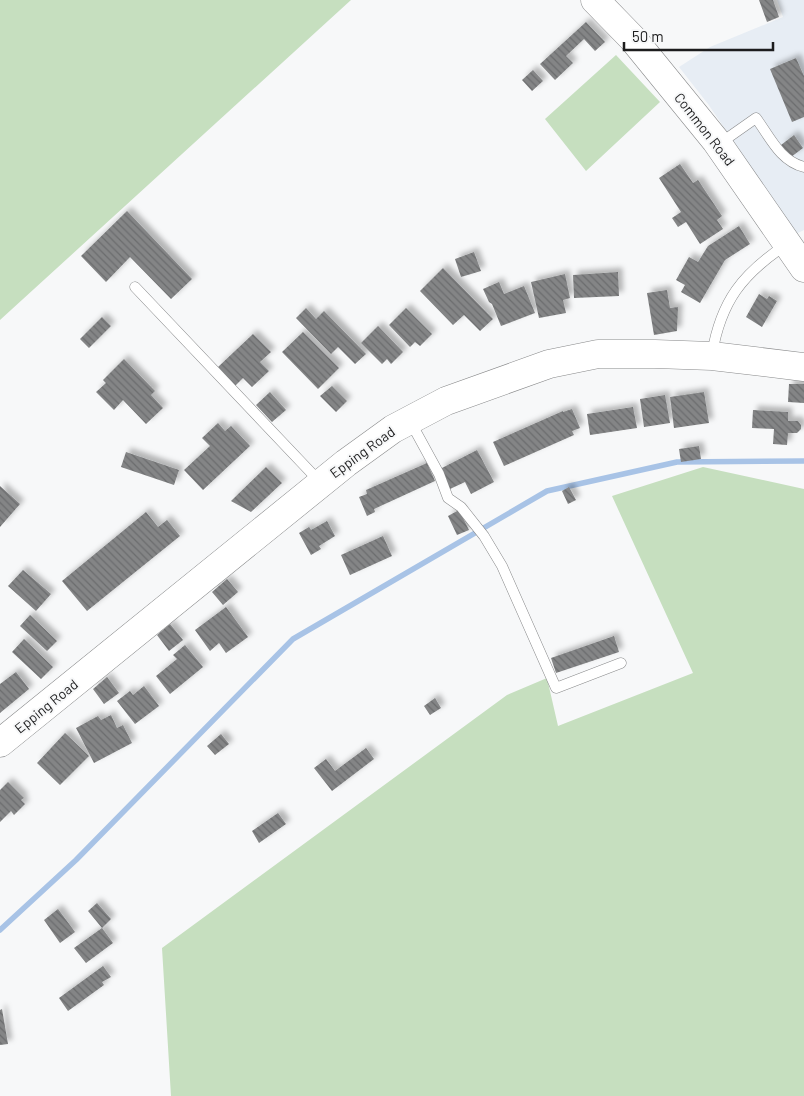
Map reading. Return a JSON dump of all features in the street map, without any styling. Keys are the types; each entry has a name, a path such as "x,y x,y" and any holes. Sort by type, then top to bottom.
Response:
{"main road":[{"name":"Common Road","path":"595,0 633,39 719,145 804,268"},
{"name":"Epping Road","path":"0,743 320,483 385,434 446,401 549,364 598,354 712,356 804,367"}],"lane":[{"path":"719,145 756,118 784,157 793,164 804,167"},
{"path":"712,356 716,330 724,310 735,291 748,274 766,258 787,244"},
{"path":"135,287 320,483"},
{"path":"410,420 439,474 448,498 461,507 502,566 556,688 621,663"}],"shaded area":[{"path":"777,0 804,0 804,230 794,235 708,104 679,67 710,47 783,17"}],"green space":[{"path":"0,0 351,0 0,320"},
{"path":"616,55 660,102 586,171 545,119"},
{"path":"703,467 804,489 804,1096 171,1096 162,948 507,695 547,678 558,726 693,673 612,496"}],"building":[{"path":"759,0 773,0 779,17 767,22"},
{"path":"586,22 605,42 595,51 584,39 566,56 573,63 555,80 540,64"},
{"path":"796,58 804,76 804,117 792,122 770,69"},
{"path":"533,70 543,81 532,91 522,80"},
{"path":"794,135 803,148 791,157 781,145"},
{"path":"680,164 693,183 698,180 722,216 717,220 723,229 700,244 686,222 678,227 672,218 681,212 659,178"},
{"path":"127,211 192,279 171,299 130,257 106,282 81,256"},
{"path":"739,226 750,244 725,260 700,303 681,292 685,285 676,280 689,257 698,262 708,246"},
{"path":"474,252 481,271 461,277 455,259"},
{"path":"443,268 493,319 480,331 464,315 453,325 420,291"},
{"path":"618,272 619,296 574,298 573,275"},
{"path":"565,274 570,298 563,300 566,313 539,318 531,282"},
{"path":"499,282 504,294 524,286 535,313 501,326 492,304 489,302 483,289"},
{"path":"667,290 670,308 678,307 677,331 654,335 647,293"},
{"path":"759,294 767,299 769,296 777,301 762,327 746,317"},
{"path":"306,308 316,319 324,311 366,354 355,364 338,347 331,354 296,318"},
{"path":"406,308 432,334 420,346 415,342 410,347 389,325"},
{"path":"102,317 111,326 89,348 80,339"},
{"path":"378,326 403,352 391,364 387,359 382,364 361,343"},
{"path":"303,332 339,368 318,389 282,352"},
{"path":"253,334 271,352 260,362 269,371 252,387 243,378 235,386 218,367"},
{"path":"124,359 155,391 151,395 163,408 146,424 123,400 114,410 96,392 106,383 103,380"},
{"path":"789,384 804,384 804,403 788,402"},
{"path":"332,386 347,401 336,412 320,396"},
{"path":"270,392 286,410 272,422 256,405"},
{"path":"704,392 709,423 674,428 670,397"},
{"path":"665,395 670,423 644,427 640,399"},
{"path":"633,407 637,428 590,435 587,414"},
{"path":"572,409 580,428 572,431 574,435 504,466 493,442 563,411"},
{"path":"753,410 788,412 788,421 798,421 801,429 797,433 788,433 787,445 773,444 774,429 752,428"},
{"path":"218,423 225,431 231,426 250,446 203,490 184,470 210,446 202,438"},
{"path":"699,446 701,459 681,462 679,449"},
{"path":"477,450 494,482 471,494 465,482 450,489 440,469"},
{"path":"126,452 179,470 174,485 121,467"},
{"path":"427,463 435,481 374,509 375,512 367,516 359,497 367,494 366,490"},
{"path":"266,467 282,483 251,512 231,501"},
{"path":"0,486 20,504 0,527"},
{"path":"569,487 576,500 568,504 562,491"},
{"path":"459,510 469,530 457,535 448,516"},
{"path":"146,512 158,527 167,520 180,536 87,611 62,581"},
{"path":"327,521 335,536 319,546 321,549 311,555 299,533 309,527 311,530"},
{"path":"383,536 392,556 350,575 341,555"},
{"path":"23,570 51,594 36,611 8,586"},
{"path":"227,579 238,592 223,605 212,592"},
{"path":"226,607 248,637 226,653 219,643 210,651 195,630"},
{"path":"30,615 57,641 47,651 20,626"},
{"path":"170,624 183,640 169,651 157,635"},
{"path":"614,636 619,652 556,673 551,658"},
{"path":"24,639 53,667 41,679 12,652"},
{"path":"185,645 203,667 170,694 156,676 177,659 173,655"},
{"path":"16,672 29,689 0,713 0,684"},
{"path":"107,677 119,693 104,704 93,689"},
{"path":"144,686 159,706 135,724 117,701 130,691 133,695"},
{"path":"435,698 441,708 430,715 424,706"},
{"path":"111,715 117,728 123,725 132,743 94,763 76,728 98,716 101,720"},
{"path":"65,733 89,756 60,785 37,763"},
{"path":"221,734 229,744 215,755 207,746"},
{"path":"366,748 374,759 332,791 314,768 326,759 335,771"},
{"path":"8,782 24,798 21,800 25,804 14,815 11,811 0,822 0,790"},
{"path":"278,813 286,824 259,843 252,831"},
{"path":"97,903 111,919 102,928 88,911"},
{"path":"58,909 75,932 60,943 44,920"},
{"path":"102,928 113,943 86,963 74,948"},
{"path":"103,966 111,977 102,982 104,985 68,1011 59,998"},
{"path":"2,1009 8,1044 0,1045 0,1010"}],"waterway":[{"path":"0,930 76,860 293,639 547,491 677,462 804,461"}]}
